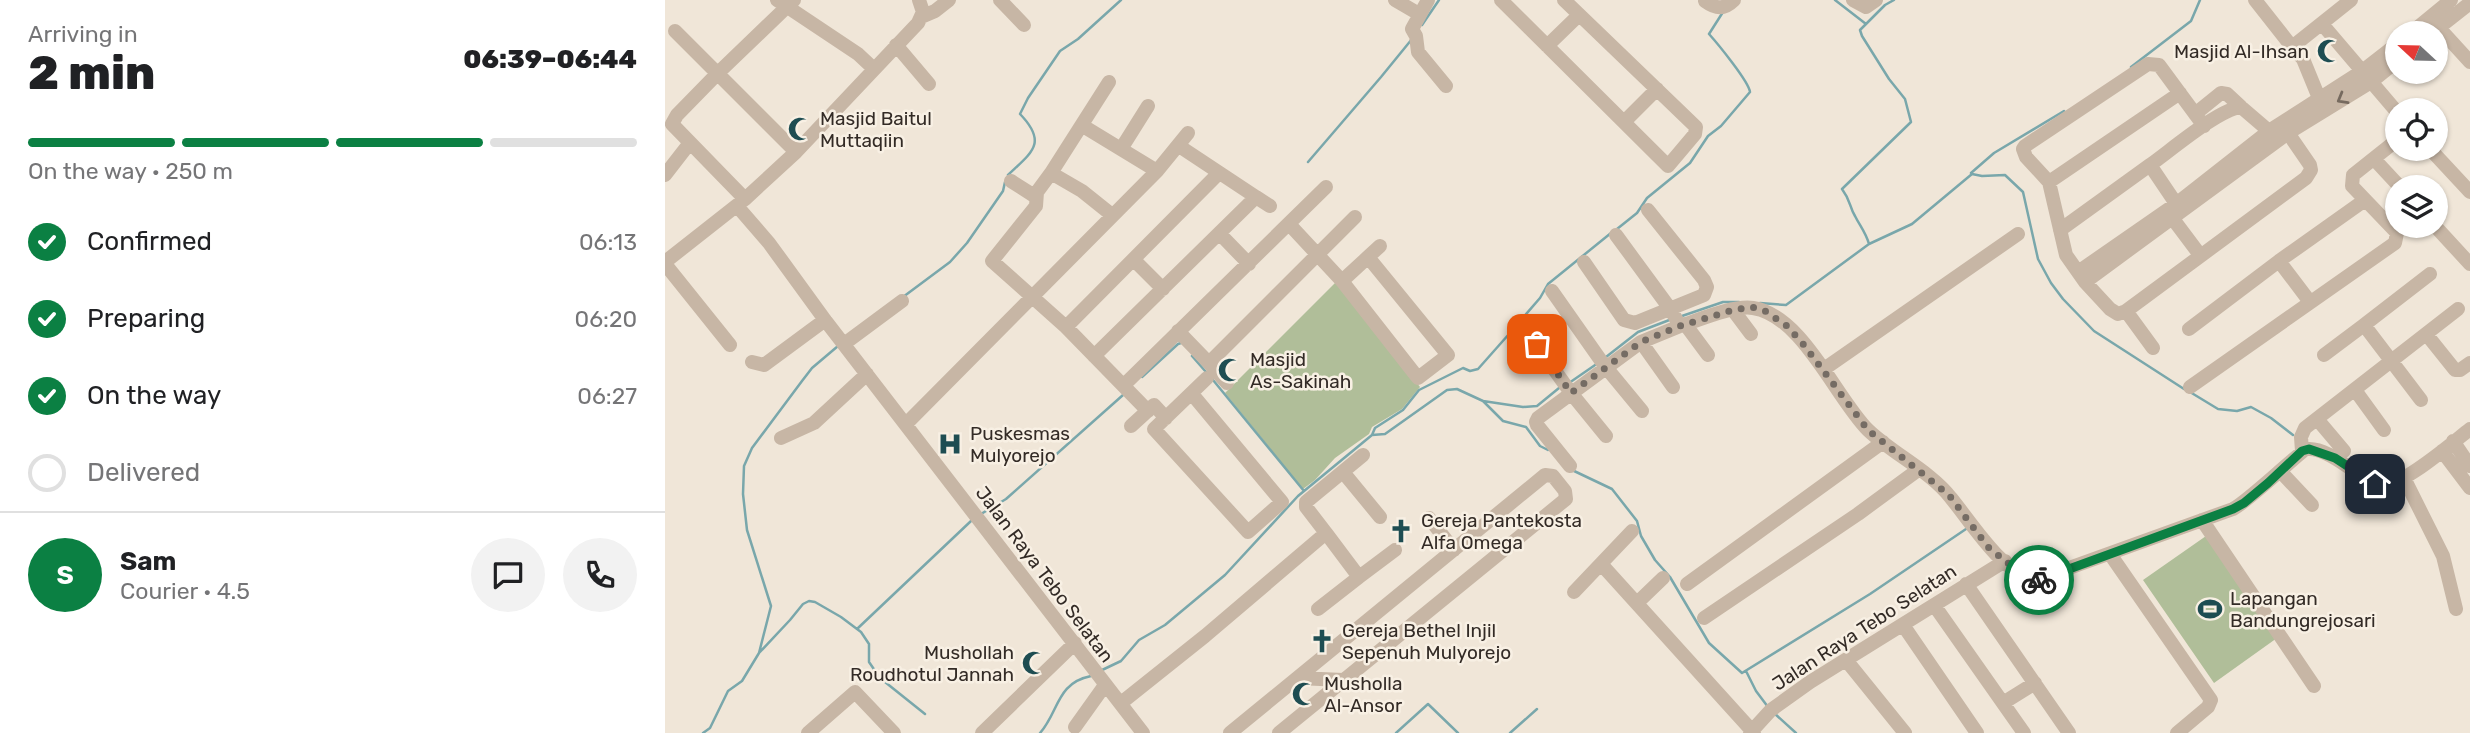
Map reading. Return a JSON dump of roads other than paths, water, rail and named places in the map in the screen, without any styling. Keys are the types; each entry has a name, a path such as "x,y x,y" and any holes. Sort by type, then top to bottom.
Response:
{"street":[{"path":"919,0 923,8 921,17"},
{"path":"730,345 666,259 741,202 796,152 921,17 935,11 949,0"},
{"path":"1000,0 1024,25"},
{"path":"1395,0 1419,14"},
{"path":"1428,0 1412,29 1418,52 1446,86"},
{"path":"1501,0 1668,166 1695,134 1696,127 1564,0"},
{"path":"1706,0 1714,7 1721,8 1727,7 1734,0"},
{"path":"1853,0 1866,7 1876,0"},
{"path":"2274,0 2258,5 2303,59 2319,98"},
{"path":"2292,47 2351,0"},
{"path":"2426,21 2451,0"},
{"path":"669,119 718,73 785,2 863,58 874,69"},
{"path":"2447,21 2470,3"},
{"path":"1547,46 1579,15"},
{"path":"2322,24 2385,98"},
{"path":"675,31 796,152"},
{"path":"2448,41 2470,62"},
{"path":"896,45 929,84"},
{"path":"2081,277 2366,77 2385,57"},
{"path":"2200,120 2159,65 2148,64 2023,149 2026,157 2049,182 2066,255 2081,277 2110,309 2118,314 2126,311 2308,174 2311,170 2308,160 2293,126"},
{"path":"2177,212 2269,131 2293,126 2319,98 2385,67"},
{"path":"1109,82 1083,126 1037,192 1036,206 992,261 1126,383 1148,411 1154,429 1248,532 1282,502 1192,394"},
{"path":"1624,122 1657,89"},
{"path":"2049,182 2180,93"},
{"path":"2060,230 2150,165 2200,120 2221,93 2227,94 2269,131"},
{"path":"1121,149 1148,106"},
{"name":"Jalan Raya Tebo Selatan","path":"669,119 741,202 825,320 1143,733"},
{"path":"1083,126 1157,171"},
{"path":"906,424 1157,171 1188,133"},
{"path":"665,175 689,144"},
{"path":"1179,146 1270,206"},
{"path":"2190,387 2395,243 2396,233 2352,186 2351,180 2353,175 2385,150"},
{"path":"2374,159 2389,175"},
{"path":"2441,161 2470,192"},
{"path":"2150,165 2200,255"},
{"path":"1051,173 1082,191 1112,215"},
{"path":"1066,327 1219,173"},
{"path":"1011,181 1036,197"},
{"path":"1126,383 1326,187"},
{"path":"1094,356 1256,197"},
{"path":"2189,329 2365,200"},
{"path":"1570,466 1536,422 1567,387 1678,319 1703,295 1707,287 1695,267 1648,210"},
{"path":"1154,429 1192,394 1208,371 1355,218"},
{"path":"1289,224 1342,281 1418,378 1448,355 1368,257"},
{"path":"1220,234 1249,264"},
{"path":"1824,369 2018,234"},
{"path":"1616,235 1708,355"},
{"path":"2446,238 2470,264"},
{"path":"1342,281 1380,246"},
{"path":"1134,260 1163,289"},
{"path":"2279,261 2310,302"},
{"path":"1584,262 1624,320 1629,323 1678,319 1752,307 1787,326 1824,369 1864,425 1949,495 1988,547 2028,579 2038,580 2244,503 2302,451 2309,449 2325,453 2375,484 2385,486 2455,448 2470,429"},
{"path":"2325,355 2430,274"},
{"path":"1552,290 1603,363 1641,411"},
{"path":"844,344 902,301"},
{"path":"1733,310 1751,334"},
{"path":"2302,451 2303,432 2317,419 2458,310"},
{"path":"2126,311 2153,348"},
{"path":"752,362 764,365 825,320"},
{"path":"2364,325 2421,400"},
{"path":"1524,326 1606,436"},
{"path":"1178,331 1208,371 1227,383"},
{"path":"2427,335 2455,370 2460,370 2470,363"},
{"path":"1641,342 1673,387"},
{"path":"781,438 814,423 867,374"},
{"path":"2355,390 2384,429"},
{"path":"1148,411 1166,418"},
{"path":"1131,426 1148,411"},
{"path":"2317,419 2344,452"},
{"path":"1687,584 1883,442"},
{"path":"2455,448 2470,466"},
{"path":"2455,448 2470,488"},
{"path":"1359,577 1305,505 1363,455"},
{"path":"1704,618 1847,522 1918,470"},
{"path":"1343,472 1380,517"},
{"path":"2281,472 2312,505"},
{"path":"1230,733 1545,475 1553,476 1566,491 1566,499 1279,733"},
{"path":"2404,478 2443,556 2456,610"},
{"path":"1429,518 1454,550"},
{"path":"2202,520 2314,686"},
{"path":"1574,592 1632,531"},
{"path":"1121,703 1196,644 1325,533"},
{"path":"1318,609 1395,550"},
{"path":"2110,554 2211,700 2208,707 2177,733"},
{"name":"Jalan Raya Tebo Selatan","path":"1752,732 1771,710 1789,697 2005,561"},
{"path":"1602,565 1752,732"},
{"path":"1637,603 1663,578"},
{"path":"1966,584 2069,733"},
{"path":"1934,605 2024,733"},
{"path":"1903,625 1977,733"},
{"path":"982,733 1075,643"},
{"path":"1846,660 1896,730"},
{"path":"1297,678 1343,680"},
{"path":"1075,727 1103,681"},
{"path":"2003,703 2035,683"},
{"path":"816,730 855,692 894,733"}],"waterway":[{"path":"1008,175 1030,153 1035,140 1029,124 1020,114 1028,98 1060,51 1078,39 1121,0"},
{"path":"1422,25 1439,0"},
{"path":"1835,0 1866,24 1894,0"},
{"path":"2131,67 2191,21 2200,0"},
{"path":"1617,229 1637,213 1647,198 1690,163 1708,136 1721,126 1750,92 1739,72 1709,34 1723,12"},
{"path":"1866,24 1860,30 1862,36 1905,99 1911,122 1842,189 1869,244"},
{"path":"1308,162 1412,39"},
{"path":"1971,173 1994,153 2064,111"},
{"path":"1760,303 1786,305 1869,244 1912,224 1972,174 2005,175 2023,192 2038,259 2063,299 2094,331 2184,389"},
{"path":"903,297 950,262 967,243 1003,191 1005,182"},
{"path":"1521,320 1548,284 1611,233"},
{"path":"1682,316 1723,302 1739,302"},
{"path":"1606,357 1638,332 1672,319"},
{"path":"1100,671 1121,661 1139,640 1165,625 1225,575 1298,496 1372,435 1375,428 1403,410 1419,390 1463,368 1470,371 1478,369 1517,325"},
{"path":"1142,377 1181,343"},
{"path":"759,653 771,606 747,530 743,494 744,466 752,448 812,368 838,346"},
{"path":"1192,356 1206,372"},
{"path":"1569,383 1598,363"},
{"path":"1213,380 1304,491"},
{"path":"1483,401 1523,407 1537,406 1559,388"},
{"path":"1372,435 1385,434 1447,390 1457,389 1483,401 1503,421 1526,427 1540,446 1548,450"},
{"path":"2190,392 2218,409 2237,411 2251,407 2293,435"},
{"path":"981,514 1006,499 1123,395"},
{"path":"1572,470 1612,489 1637,521 1641,536 1655,560 1670,577 1709,643 1742,673 1870,594 1966,529"},
{"path":"857,629 971,521"},
{"path":"703,733 710,728 728,691 742,681 759,653 803,604 809,601 841,617 861,632 869,644 869,662 880,678 925,714"},
{"path":"1746,671 1768,707"},
{"path":"1040,733 1064,692 1071,685 1091,676"},
{"path":"1396,733 1428,704 1458,733"},
{"path":"1510,733 1537,709"},
{"path":"1774,713 1796,733"}],"place":[{"name":"Masjid Al-Ihsan","path":"2329,51"},
{"name":"Masjid Baitul Muttaqiin","path":"800,129"},
{"name":"Masjid As-Sakinah","path":"1230,370"},
{"name":"Puskesmas Mulyorejo","path":"950,444"},
{"name":"Gereja Pantekosta Alfa Omega","path":"1401,531"},
{"name":"Lapangan Bandungrejosari","path":"2210,609"},
{"name":"Gereja Bethel Injil Sepenuh Mulyorejo","path":"1322,641"},
{"name":"Mushollah Roudhotul Jannah","path":"1034,663"},
{"name":"Musholla Al-Ansor","path":"1304,694"}]}
